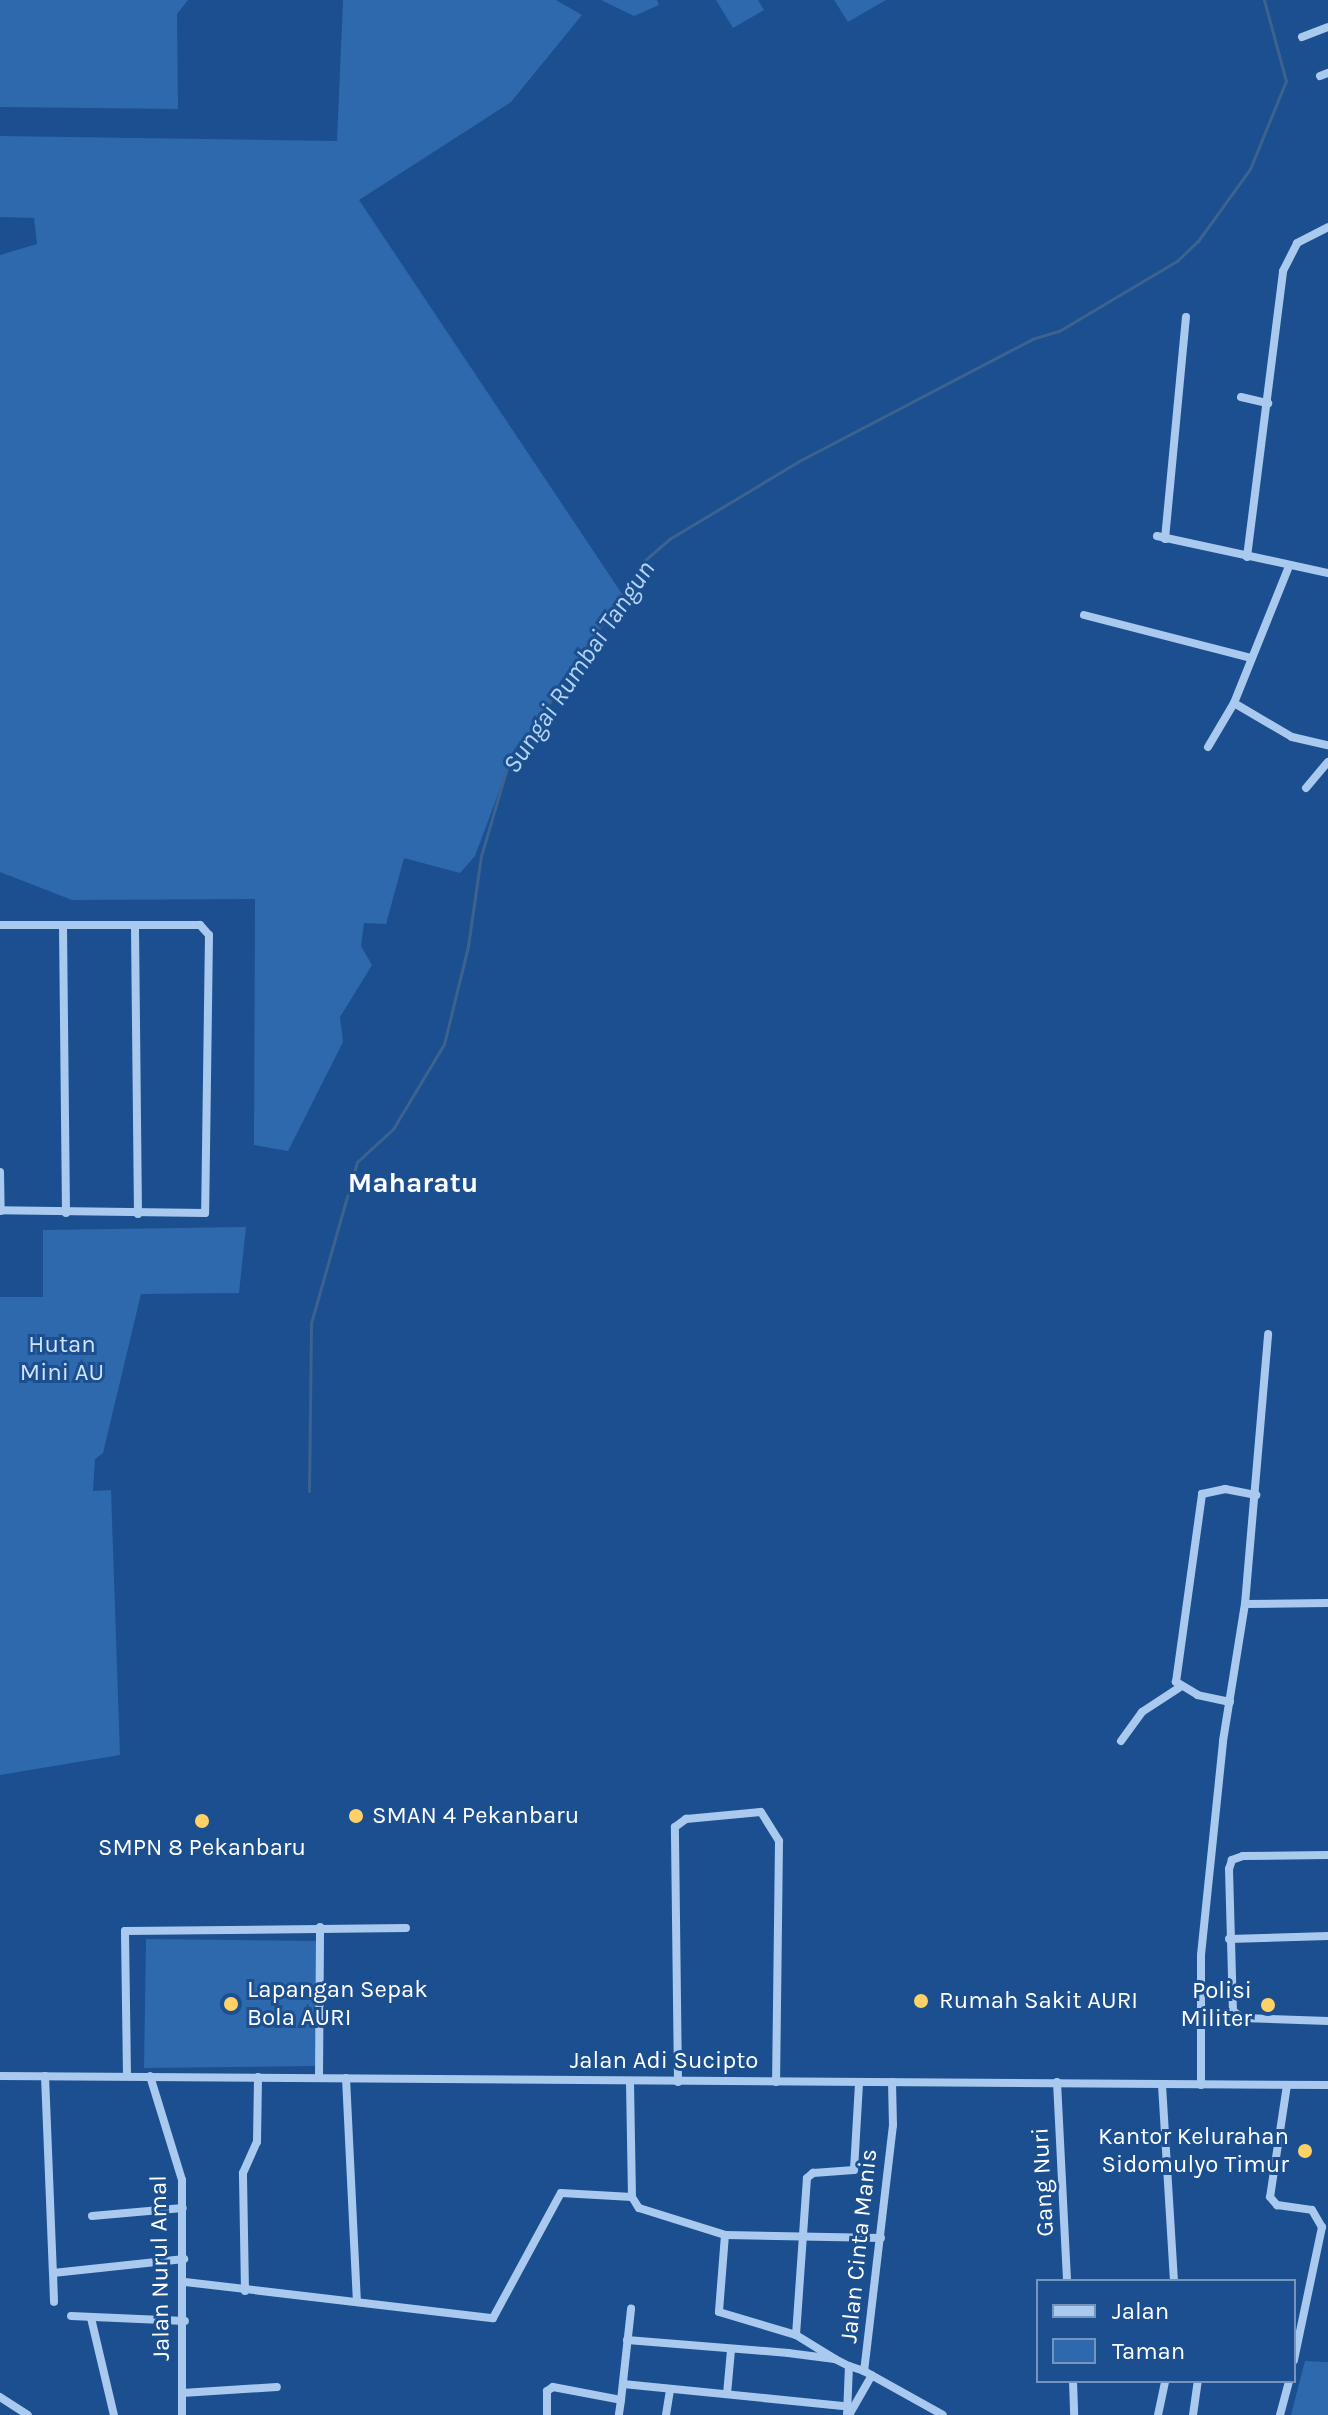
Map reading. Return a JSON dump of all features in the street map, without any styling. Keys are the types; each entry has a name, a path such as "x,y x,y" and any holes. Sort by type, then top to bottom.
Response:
{"street":[{"path":"1302,37 1328,27"},
{"path":"1247,557 1285,263 1297,243 1328,227"},
{"path":"1186,317 1161,538 1328,573"},
{"path":"1241,397 1268,403"},
{"path":"1208,747 1234,703 1289,566"},
{"path":"1084,615 1252,658"},
{"path":"1234,703 1292,737 1328,745"},
{"path":"1306,788 1328,762"},
{"path":"0,925 135,928 200,925 209,935 205,1213 0,1210 0,1172"},
{"path":"63,926 66,1213"},
{"path":"135,928 138,1214"},
{"path":"1201,2085 1201,1955 1230,1702 1245,1604 1268,1334"},
{"path":"1230,1702 1180,1687 1176,1682 1202,1494 1225,1489 1256,1495"},
{"path":"1245,1604 1328,1603"},
{"path":"1121,1741 1142,1712 1180,1687"},
{"path":"678,2082 675,1827 686,1819 761,1812 779,1841 775,1866 776,2082"},
{"path":"1328,1855 1232,1860 1229,1939 1233,2011 1242,2018 1328,2021"},
{"path":"319,2078 320,1927"},
{"path":"127,2076 125,1931 406,1928"},
{"path":"1229,1939 1328,1936"},
{"name":"Jalan Adi Sucipto","path":"0,2076 1328,2085"},
{"path":"45,2076 54,2302"},
{"name":"Jalan Nurul Amal","path":"150,2076 177,2160 183,2208 185,2321 182,2415"},
{"path":"245,2291 243,2173 257,2142 258,2077"},
{"path":"346,2078 357,2302"},
{"path":"630,2081 632,2197 639,2208 725,2235 881,2238"},
{"path":"796,2335 809,2175 854,2170 859,2082"},
{"name":"Jalan Cinta Manis","path":"892,2082 868,2373 943,2415"},
{"name":"Gang Nuri","path":"1057,2082 1067,2279"},
{"path":"1162,2085 1174,2279"},
{"path":"1287,2085 1270,2197 1277,2205 1312,2210 1322,2227 1296,2350"},
{"path":"185,2282 493,2318 561,2193 632,2197"},
{"path":"92,2216 183,2208"},
{"path":"725,2235 719,2312 796,2335 835,2359 868,2373 847,2412"},
{"path":"53,2273 184,2259"},
{"path":"619,2415 631,2309"},
{"path":"71,2316 185,2321"},
{"path":"91,2318 114,2415"},
{"path":"627,2340 835,2359"},
{"path":"727,2394 731,2350"},
{"path":"847,2412 849,2366"},
{"path":"1073,2383 1074,2415"},
{"path":"1158,2415 1165,2383"},
{"path":"1193,2415 1198,2383"},
{"path":"1280,2415 1288,2383"},
{"path":"623,2384 670,2391 727,2394 847,2412"},
{"path":"182,2393 277,2387"},
{"path":"547,2415 547,2391 553,2387 621,2400"},
{"path":"666,2415 670,2391"},
{"path":"0,2397 28,2415"}],"green space":[{"path":"0,0 188,0 177,14 178,109 0,107"},
{"path":"343,0 556,0 582,15 511,102 359,200 622,594 509,765 475,856 460,873 404,858 386,924 364,923 361,946 372,965 340,1017 343,1042 288,1151 254,1145 255,899 72,900 0,872 0,255 37,244 34,218 0,217 0,136 337,141"},
{"path":"601,0 657,0 659,5 634,16"},
{"path":"716,0 758,0 764,10 733,28"},
{"path":"834,0 886,0 848,22"},
{"name":"Hutan Mini AU","path":"246,1227 239,1293 141,1294 103,1453 95,1459 93,1491 111,1490 120,1755 0,1775 0,1297 43,1297 43,1230"},
{"name":"Lapangan Sepak Bola AURI","path":"146,1939 316,1941 316,2066 144,2068"},
{"path":"1305,2361 1328,2362 1328,2415 1291,2415"}],"waterway":[{"name":"Sungai Rumbai Tangun","path":"309,1491 311,1323 357,1162 393,1129 444,1044 468,946 481,856 508,764 643,562 671,538 801,460 1032,339 1059,331 1177,261 1198,241 1250,169 1286,81 1264,0"}],"place":[{"name":"SMAN 4 Pekanbaru","path":"356,1816"},
{"name":"SMPN 8 Pekanbaru","path":"202,1821"},
{"name":"Rumah Sakit AURI","path":"921,2001"},
{"name":"Lapangan Sepak Bola AURI","path":"231,2004"},
{"name":"Polisi Militer","path":"1268,2005"},
{"name":"Kantor Kelurahan Sidomulyo Timur","path":"1305,2151"}],"district":[{"name":"Maharatu","path":"413,1183"}]}
